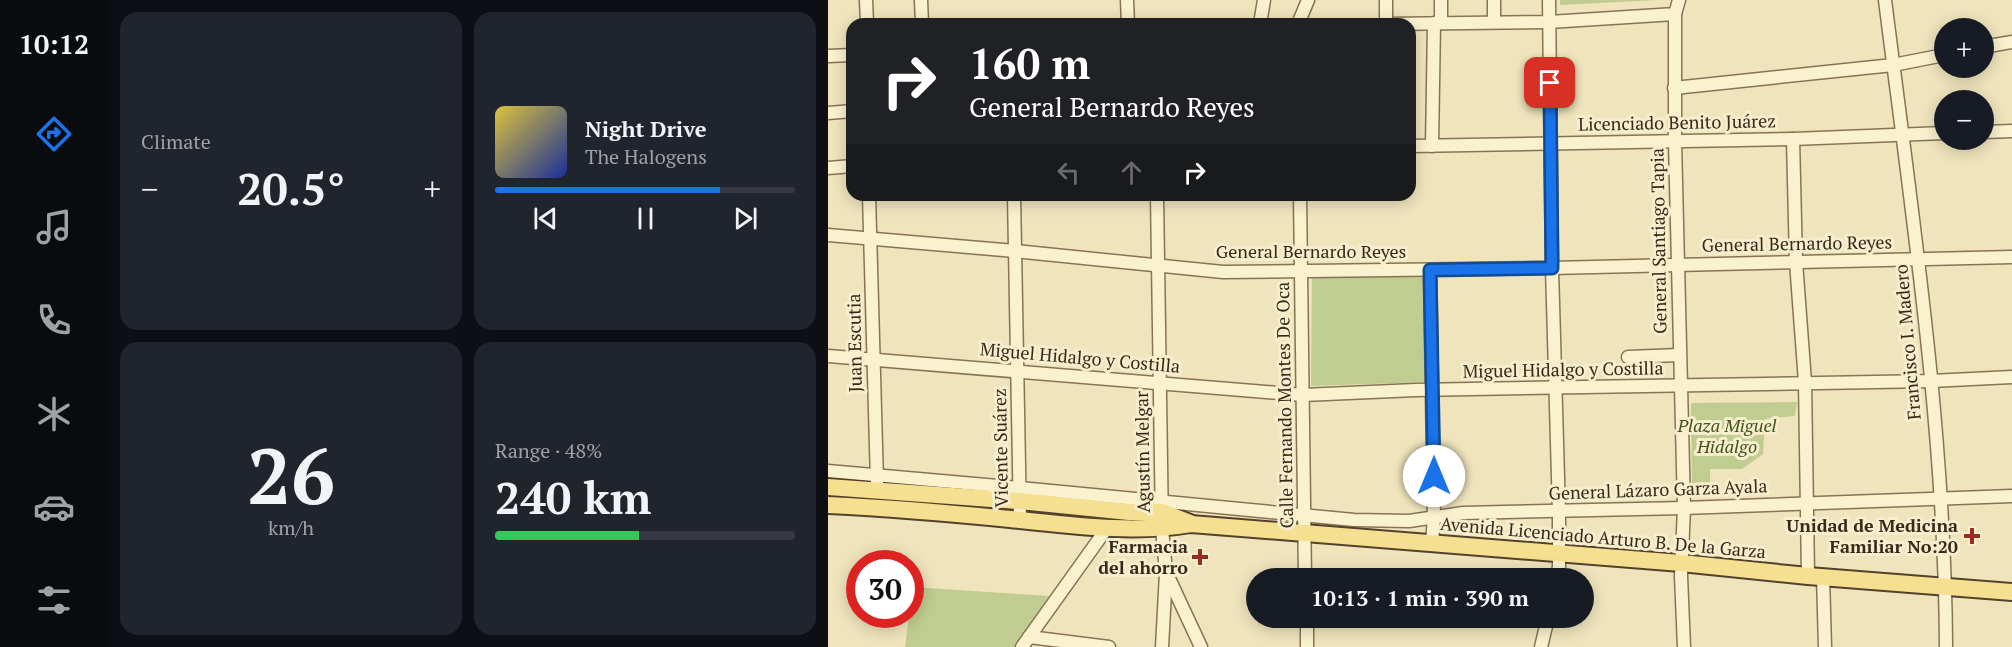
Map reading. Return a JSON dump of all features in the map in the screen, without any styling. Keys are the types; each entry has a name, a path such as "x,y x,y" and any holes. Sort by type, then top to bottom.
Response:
{"main road":[{"name":"Avenida Licenciado Arturo B. De la Garza","path":"828,487 877,482 1020,494 1069,506 1162,515 1191,524 1432,542 2012,592"},
{"path":"1069,506 1074,503 1100,502 1107,497"},
{"name":"Avenida Licenciado Arturo B. De la Garza","path":"828,505 916,510 1107,528 1162,515"}],"street":[{"path":"867,0 867,18"},
{"path":"921,0 922,18"},
{"path":"1127,0 1128,18"},
{"path":"1261,18 1264,0"},
{"path":"1300,18 1308,0"},
{"path":"1386,0 1387,18"},
{"path":"1432,146 1437,23 1441,0"},
{"path":"1494,0 1494,22"},
{"path":"1549,0 1552,268 1559,512 1557,568"},
{"name":"General Santiago Tapia","path":"1679,0 1676,15 1674,88 1679,266 1679,386 1683,508 1681,563 1684,647"},
{"name":"Francisco I. Madero","path":"1885,0 1919,260 1931,381 1945,586 1946,647"},
{"path":"1416,23 1549,22 1676,15"},
{"path":"1994,45 2012,42"},
{"path":"828,56 846,55"},
{"path":"1674,88 1893,65 1934,57"},
{"path":"828,113 846,112"},
{"path":"1994,132 2012,131"},
{"name":"Licenciado Benito Juárez","path":"1416,146 1934,134"},
{"path":"1793,139 1796,262 1805,382 1807,504 1825,647"},
{"path":"828,168 846,166"},
{"name":"Juan Escutia","path":"869,201 877,482"},
{"name":"Vicente Suárez","path":"1014,201 1020,520"},
{"name":"Agustín Melgar","path":"1157,201 1162,515 1166,572"},
{"name":"Calle Fernando Montes De Oca","path":"1300,201 1305,568"},
{"name":"General Bernardo Reyes","path":"828,235 1223,272 1679,266 2012,257"},
{"path":"1430,270 1434,518 1432,542"},
{"path":"1628,357 1679,355"},
{"name":"Miguel Hidalgo y Costilla","path":"828,356 1303,394 1931,381 2012,377"},
{"path":"828,471 877,482"},
{"name":"General Lázaro Garza Ayala","path":"1020,494 1107,497 1162,515 1305,516 1388,521 1434,518 1464,513 1559,512 2012,496"},
{"path":"1026,642 1107,528"},
{"path":"1162,647 1166,572"},
{"path":"1166,572 1201,647"},
{"path":"1306,628 1307,647"},
{"path":"1541,647 1546,628"},
{"path":"1026,642 1109,647"}],"green space":[{"path":"1560,0 1658,0 1560,5"},
{"path":"1312,274 1426,276 1429,382 1311,386"},
{"name":"Plaza Miguel Hidalgo","path":"1797,402 1795,416 1765,419 1763,454 1742,469 1710,469 1710,492 1692,493 1691,403"},
{"path":"924,588 1049,596 1014,647 905,647 908,628 924,628"}],"place":[{"name":"Unidad de Medicina Familiar No:20","path":"1972,536"},
{"name":"Farmacia del ahorro","path":"1200,557"}],"route":[{"path":"1434,476 1430,270 1552,268 1550,83"}]}
